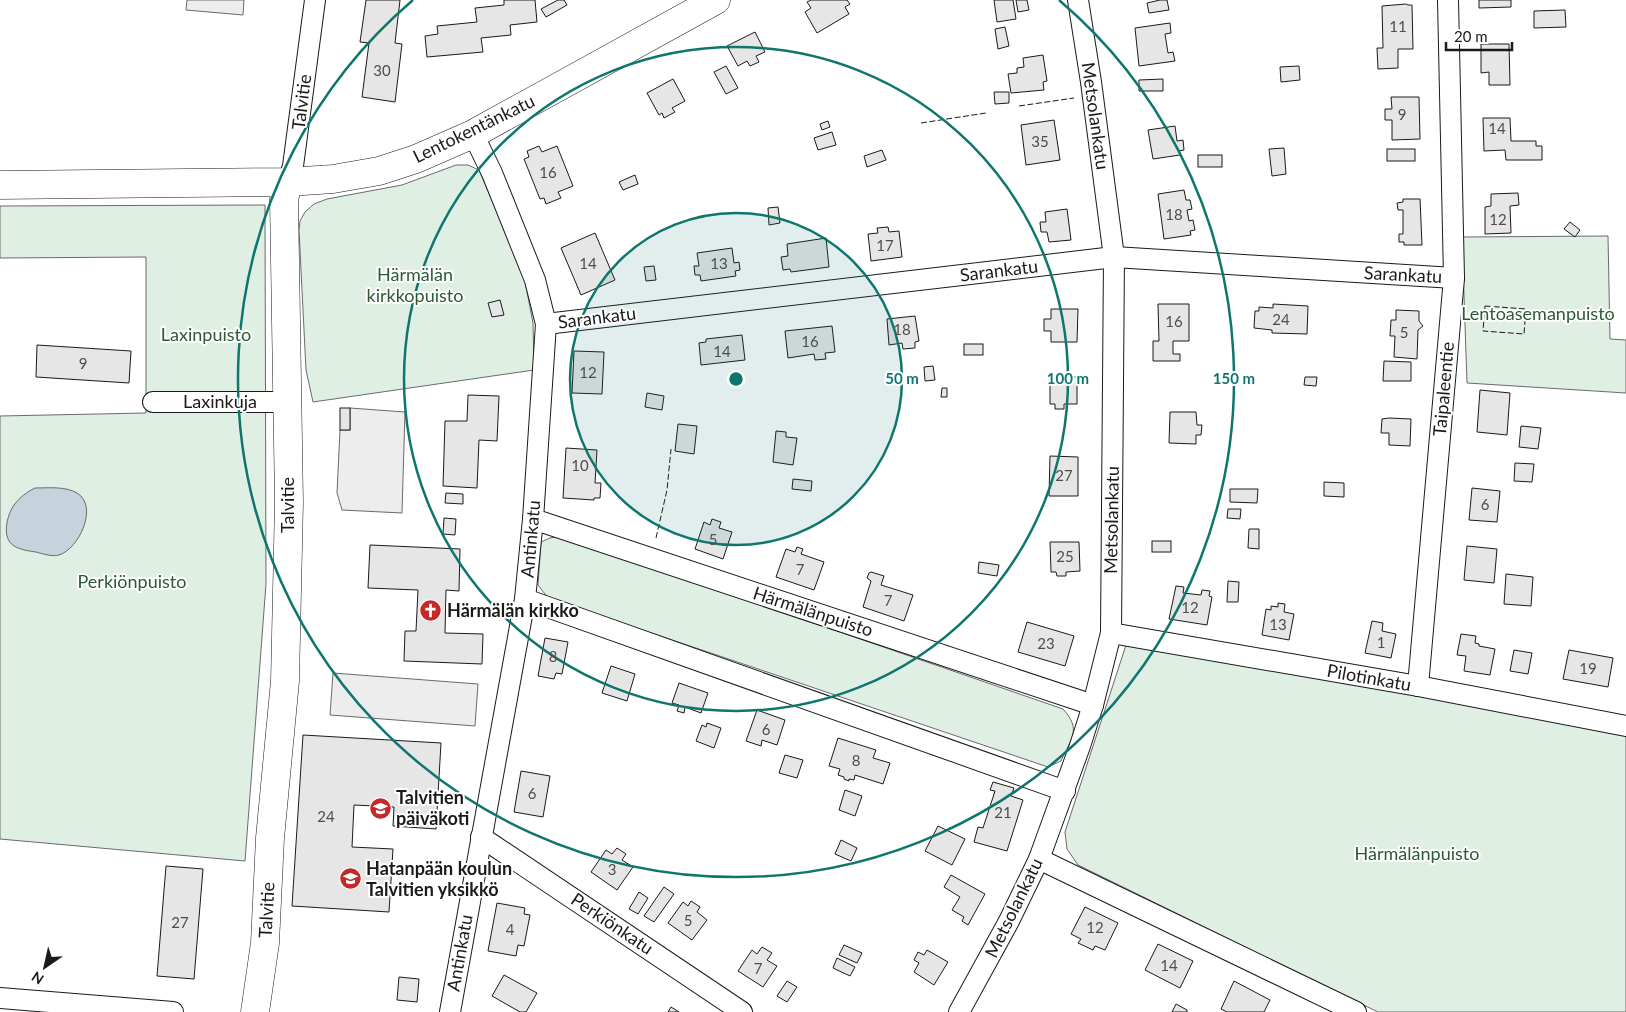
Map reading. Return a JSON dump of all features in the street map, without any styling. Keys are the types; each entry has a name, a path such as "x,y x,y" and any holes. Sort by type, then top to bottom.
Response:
{"street":[{"name":"Talvitie","path":"255,1012 265,943 270,838 285,681 289,502 284,200 294,166 315,0"},
{"name":"Lentokentänkatu","path":"0,185 288,182 333,179 378,171 416,159 473,134 716,0"},
{"name":"Metsolankatu","path":"959,1012 1010,921 1039,860 1065,791 1093,705 1111,633 1114,258 1091,82 1078,0"},
{"name":"Taipaleentie","path":"1418,686 1454,278 1448,0"},
{"name":"Antinkatu","path":"450,1012 525,599 534,519 546,324 535,280 492,172 473,134"},
{"name":"Sarankatu","path":"546,324 1114,258 1454,278"},
{"name":"Laxinkuja","path":"153,402 287,402"},
{"name":"Härmälänpuisto","path":"534,519 1093,705"},
{"path":"525,599 1065,791"},
{"name":"Pilotinkatu","path":"1111,633 1418,686 1626,726"},
{"name":"Perkiönkatu","path":"481,837 742,1012"},
{"path":"1039,860 1356,1012"},
{"path":"0,998 174,1012"}],"green space":[{"name":"Härmälän kirkkopuisto","path":"456,165 468,165 479,170 524,276 533,323 534,370 313,402 306,370 299,230 300,221 305,212 314,204 327,199 402,185"},
{"name":"Perkiönpuisto","path":"265,205 266,584 245,861 0,839 0,416 146,413 146,257 0,258 0,206"},
{"name":"Lentoasemanpuisto","path":"1608,236 1610,339 1626,340 1626,393 1467,383 1462,237"},
{"path":"562,536 1063,709 1072,723 1073,734 1071,740 1061,761 1048,767 548,598 538,585 541,542"},
{"name":"Härmälänpuisto","path":"1127,642 1626,732 1626,1012 1378,1012 1078,865 1067,849 1065,832"}],"shaded area":[{"path":"187,0 244,0 243,15 186,10"},
{"path":"350,408 405,412 402,513 342,510 337,493 340,430 350,430"},
{"path":"35,488 67,489 77,493 83,499 86,507 84,527 79,536 73,545 59,555 48,555 19,548 14,546 8,538 6,526 11,509 21,497"},
{"path":"333,673 478,684 475,726 330,715"}],"building":[{"path":"366,0 400,0 395,43 402,44 395,102 362,97 369,43 360,42"},
{"path":"504,0 535,0 537,22 510,25 511,35 481,38 483,52 427,57 425,36 438,34 437,26 477,22 475,8 504,5"},
{"path":"558,0 564,0 567,5 546,17 541,9"},
{"path":"811,0 847,0 850,4 845,7 849,14 817,33 805,12 811,8 807,2"},
{"path":"994,0 1013,0 1016,19 997,22"},
{"path":"1016,0 1027,0 1029,10 1018,12"},
{"path":"1167,0 1169,10 1149,13 1147,3"},
{"path":"1479,0 1511,0 1511,7 1479,8"},
{"path":"1412,5 1413,49 1398,49 1398,68 1378,69 1377,48 1383,48 1382,6"},
{"path":"1565,10 1566,27 1534,28 1534,11"},
{"path":"1170,23 1171,33 1165,34 1168,53 1173,52 1175,61 1139,66 1135,28"},
{"path":"1005,27 1009,46 998,49 995,29"},
{"path":"755,32 765,52 756,56 759,62 750,66 747,61 738,66 727,46"},
{"path":"1481,44 1509,44 1510,85 1489,85 1489,72 1481,73"},
{"path":"1043,55 1047,81 1043,82 1044,90 1011,93 1008,74 1017,73 1017,68 1024,67 1023,58"},
{"path":"726,66 738,88 726,94 714,72"},
{"path":"1299,66 1300,80 1281,82 1280,67"},
{"path":"673,79 685,101 672,108 675,112 664,118 662,113 659,115 647,93"},
{"path":"1163,79 1163,91 1139,91 1139,80"},
{"path":"994,92 1009,92 1009,103 995,104"},
{"path":"1391,97 1419,97 1420,139 1392,140 1392,120 1385,120 1385,109 1392,109"},
{"path":"1483,118 1510,118 1511,141 1536,141 1536,146 1542,146 1542,160 1506,160 1505,150 1484,151"},
{"path":"1054,120 1060,160 1026,165 1021,125"},
{"path":"828,121 830,127 822,130 820,124"},
{"path":"1175,126 1177,141 1183,140 1184,150 1179,151 1180,155 1153,159 1148,130"},
{"path":"832,132 836,145 818,150 814,138"},
{"path":"539,146 542,152 557,146 573,186 558,192 561,198 546,204 544,198 540,199 524,159 529,157 527,151"},
{"path":"1284,148 1286,174 1272,176 1269,149"},
{"path":"1387,149 1415,149 1415,161 1387,161"},
{"path":"882,150 886,160 867,167 864,156"},
{"path":"1198,155 1222,155 1222,167 1198,167"},
{"path":"635,175 638,184 623,190 619,182"},
{"path":"1184,190 1186,200 1190,200 1192,209 1187,210 1189,221 1193,220 1195,230 1190,231 1191,235 1164,239 1158,194"},
{"path":"1518,193 1519,205 1510,206 1511,233 1485,234 1485,207 1491,206 1491,194"},
{"path":"1403,199 1420,199 1422,245 1404,245 1404,242 1399,242 1399,234 1403,234 1403,210 1398,210 1397,203 1403,202"},
{"path":"778,207 780,223 769,225 768,208"},
{"path":"1067,209 1071,240 1049,242 1047,232 1041,232 1040,222 1046,222 1045,212"},
{"path":"1570,222 1580,230 1575,237 1564,229"},
{"path":"888,227 889,232 899,231 902,257 871,261 868,234 878,233 877,228"},
{"path":"595,233 615,280 581,295 561,248"},
{"path":"826,238 829,267 791,272 790,269 783,270 781,257 788,256 787,244"},
{"path":"732,248 734,263 739,262 740,270 735,271 736,276 701,281 700,275 695,275 694,266 699,266 697,253"},
{"path":"654,266 656,280 646,281 644,267"},
{"path":"500,300 504,315 492,317 488,303"},
{"path":"1158,304 1189,304 1189,341 1173,341 1173,354 1180,354 1180,361 1153,361 1153,341 1159,341"},
{"path":"1273,304 1308,306 1307,334 1272,333 1272,330 1254,328 1255,311 1259,311 1259,307 1273,308"},
{"path":"1051,309 1078,309 1077,342 1051,342 1051,331 1044,331 1044,319 1051,319"},
{"path":"1396,310 1419,311 1419,321 1423,326 1418,330 1417,359 1394,357 1395,336 1390,336 1391,320 1396,320"},
{"path":"915,316 919,341 915,342 915,348 903,349 902,343 889,345 887,319"},
{"path":"832,326 835,352 825,353 826,359 815,360 814,354 788,358 785,331"},
{"path":"742,335 745,360 701,365 699,343 706,342 706,339"},
{"path":"964,344 983,344 983,355 964,355"},
{"path":"37,345 131,351 129,383 36,377"},
{"path":"574,351 604,352 602,394 572,393"},
{"path":"1384,361 1411,362 1411,381 1383,381"},
{"path":"933,366 935,380 925,381 924,367"},
{"path":"1050,376 1077,377 1077,404 1064,404 1064,409 1055,409 1055,404 1050,404"},
{"path":"1305,377 1317,377 1316,386 1304,385"},
{"path":"942,388 947,388 947,397 941,397"},
{"path":"1480,390 1510,393 1507,435 1477,432"},
{"path":"647,393 664,396 662,410 645,407"},
{"path":"468,395 499,396 497,441 479,440 477,488 443,486 445,421 467,421"},
{"path":"340,408 350,408 350,430 340,430"},
{"path":"1170,412 1196,412 1197,425 1202,425 1201,435 1196,435 1196,444 1169,443"},
{"path":"1382,419 1411,419 1410,446 1389,445 1389,433 1381,433"},
{"path":"678,424 697,426 694,454 675,451"},
{"path":"1521,426 1541,428 1538,449 1519,447"},
{"path":"776,431 786,432 786,437 797,438 793,465 773,462"},
{"path":"566,448 597,450 595,483 601,483 600,498 594,498 594,500 563,498"},
{"path":"1050,456 1078,457 1078,496 1049,496"},
{"path":"1515,463 1534,464 1532,482 1514,481"},
{"path":"793,479 812,481 811,491 792,489"},
{"path":"1324,482 1344,483 1344,497 1324,496"},
{"path":"1472,488 1500,491 1497,522 1469,520"},
{"path":"1230,489 1258,489 1257,503 1230,502"},
{"path":"446,493 463,494 463,504 445,503"},
{"path":"1228,509 1241,509 1240,519 1227,518"},
{"path":"444,518 456,519 455,535 443,534"},
{"path":"712,519 721,522 719,528 732,532 723,559 695,549 704,522 710,525"},
{"path":"1249,529 1259,529 1259,549 1248,548"},
{"path":"1152,541 1171,541 1171,552 1152,552"},
{"path":"1050,542 1079,542 1080,571 1066,572 1066,576 1057,576 1056,572 1051,572"},
{"name":"Härmälän kirkko","path":"370,545 460,549 459,591 446,590 445,633 483,634 482,664 404,661 405,631 416,631 418,590 368,588"},
{"path":"1467,546 1497,549 1494,583 1464,580"},
{"path":"797,547 803,549 801,554 824,562 814,590 776,577 786,549 795,552"},
{"path":"979,562 999,565 997,576 978,573"},
{"path":"871,572 884,576 881,585 913,595 904,621 863,607 871,581 867,578"},
{"path":"1506,574 1533,577 1531,606 1504,604"},
{"path":"1228,581 1239,582 1238,602 1227,602"},
{"path":"1176,586 1184,587 1183,593 1201,595 1202,590 1210,591 1209,596 1212,597 1207,625 1169,619"},
{"path":"1278,603 1285,604 1284,612 1294,614 1289,640 1262,635 1266,609 1271,610 1271,606 1278,607"},
{"path":"1372,621 1383,623 1382,631 1396,634 1391,658 1365,653"},
{"path":"1027,622 1074,636 1065,666 1018,652"},
{"path":"1461,634 1476,636 1475,643 1479,644 1479,646 1495,649 1490,675 1464,671 1466,656 1457,655"},
{"path":"545,638 568,642 562,674 556,673 554,679 538,676"},
{"path":"1514,650 1532,653 1528,674 1510,671"},
{"path":"1569,650 1613,658 1608,687 1563,679"},
{"path":"611,666 635,674 627,701 602,693"},
{"path":"679,683 708,693 701,713 685,707 684,713 677,711 679,705 672,703"},
{"path":"757,710 785,720 777,745 762,740 761,746 746,741"},
{"path":"707,723 721,728 714,748 696,741 702,725 706,727"},
{"path":"303,735 441,743 436,829 393,826 394,807 354,805 352,847 393,849 389,912 292,906"},
{"path":"838,738 876,750 873,758 890,763 883,784 855,775 854,780 849,779 849,781 838,775 840,769 829,766"},
{"path":"785,755 803,760 797,778 779,773"},
{"path":"521,771 550,776 543,817 514,812"},
{"path":"993,782 1014,788 1011,796 1023,800 1007,851 974,842 978,827 983,828 995,791 990,790"},
{"path":"845,790 862,796 855,816 839,810"},
{"path":"938,826 965,839 952,865 925,851"},
{"path":"841,840 857,848 851,861 835,854"},
{"path":"617,848 626,854 622,860 633,867 617,890 591,872 606,850 612,854"},
{"path":"166,866 203,869 194,979 157,976"},
{"path":"951,875 985,894 968,925 962,921 964,917 952,910 960,897 944,887"},
{"path":"664,887 674,894 654,922 644,916"},
{"path":"639,892 648,898 638,914 629,909"},
{"path":"691,901 700,907 697,912 707,920 692,940 668,923 683,902 688,906"},
{"path":"497,903 525,908 524,914 530,915 524,946 518,945 516,956 488,951"},
{"path":"1085,907 1118,923 1105,950 1095,946 1093,950 1078,943 1081,939 1071,934"},
{"path":"1158,944 1193,961 1180,988 1145,970"},
{"path":"844,945 862,953 857,963 839,955"},
{"path":"762,947 772,953 767,960 777,966 763,987 738,971 752,950 757,954"},
{"path":"927,950 948,962 934,985 914,972 919,963 914,960 918,952 924,955"},
{"path":"837,958 855,967 850,976 833,968"},
{"path":"504,975 537,993 526,1012 520,1012 492,996"},
{"path":"399,977 419,979 417,1002 397,1000"},
{"path":"787,981 797,987 787,1002 777,996"},
{"path":"1234,981 1270,1000 1264,1012 1227,1012 1221,1009"},
{"path":"1176,1004 1187,1010 1187,1012 1172,1012"},
{"path":"671,1007 679,1012 668,1012"}],"fence":[{"path":"1019,106 1074,98"},
{"path":"921,123 986,113"},
{"path":"1485,306 1526,309 1524,334 1483,331 1485,306"},
{"path":"656,538 667,490 671,449"}],"place":[{"name":"Härmälän kirkko","path":"431,611"},
{"name":"Talvitien päiväkoti","path":"380,808"},
{"name":"Hatanpään koulun Talvitien yksikkö","path":"350,879"}],"park label":[{"name":"Laxinpuisto","path":"206,335"}]}
